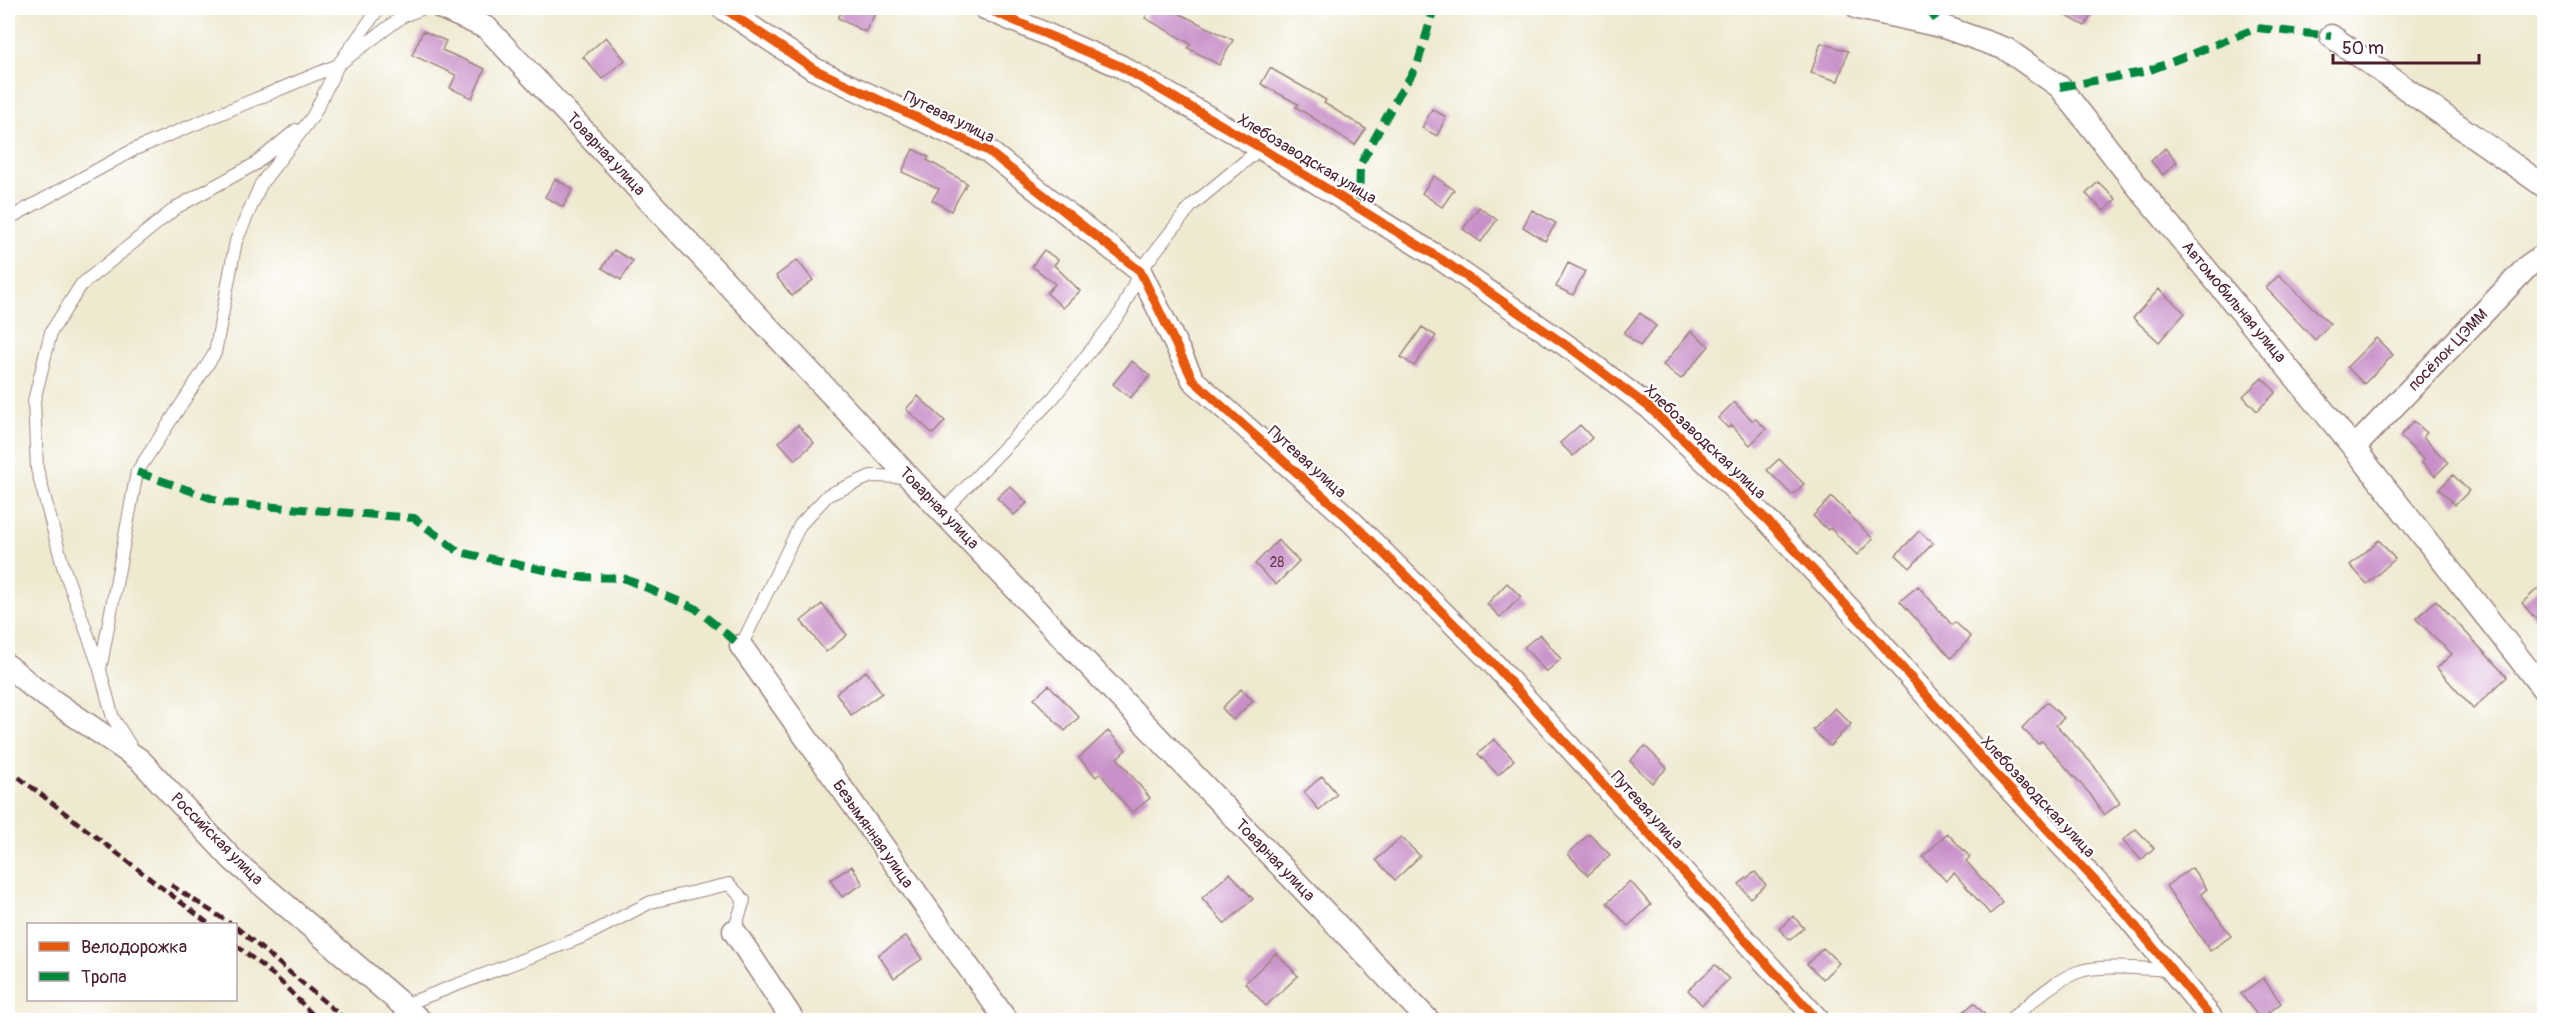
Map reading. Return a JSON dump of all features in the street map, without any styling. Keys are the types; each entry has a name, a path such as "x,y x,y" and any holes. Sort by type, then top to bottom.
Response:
{"street":[{"name":"Товарная улица","path":"442,8 487,28 942,512 1428,1020"},
{"name":"Путевая улица","path":"723,8 814,69 988,151 1140,271 1193,380 1351,521 1492,662 1818,1020"},
{"name":"Хлебозаводская улица","path":"985,8 1120,66 1261,148 1441,259 1573,350 1650,408 1766,519 1869,630 1992,770 2124,912 2213,1020"},
{"name":"Автомобильная улица","path":"1858,8 1941,26 2006,49 2060,87 2138,187 2354,448 2544,690"},
{"path":"2331,36 2544,186"},
{"name":"посёлок ЦЭММ","path":"2354,448 2529,265 2544,255"},
{"name":"Безымянная улица","path":"741,646 1006,1020"},
{"name":"Российская улица","path":"8,666 34,688 140,760 233,860 412,1013"},
{"path":"734,931 793,1020"}],"lane":[{"path":"100,670 137,472 215,353 236,241 261,184 314,116 338,65 379,8"},
{"path":"8,219 135,149 338,65 403,16 424,8"},
{"path":"140,760 113,718 100,670 63,566 38,469 34,401 51,332 81,285 177,207 255,164 314,116"},
{"path":"942,512 1053,398 1121,312 1140,271 1191,206 1261,148"},
{"path":"741,646 800,525 828,495 871,476 909,477"},
{"path":"412,1013 585,936 651,902 729,884 744,900 734,931"},
{"path":"2009,1020 2060,981 2079,971 2098,968 2172,970"}],"building":[{"path":"844,8 867,8 876,12 865,32 838,18"},
{"path":"1151,8 1168,8 1233,40 1219,65 1188,48 1191,44 1145,18"},
{"path":"2052,8 2095,8 2085,26"},
{"path":"423,31 446,41 442,50 485,69 472,98 450,88 456,75 412,55"},
{"path":"606,37 625,60 602,79 583,57"},
{"path":"1821,43 1848,51 1838,81 1811,73"},
{"path":"1270,68 1326,100 1324,103 1366,129 1355,145 1296,107 1298,104 1261,84"},
{"path":"1432,109 1446,117 1437,136 1422,128"},
{"path":"2165,148 2177,162 2163,175 2151,161"},
{"path":"913,149 929,157 927,160 967,183 951,211 932,200 939,189 902,172"},
{"path":"1434,176 1454,190 1442,207 1422,193"},
{"path":"555,179 573,189 563,207 545,197"},
{"path":"2098,182 2116,199 2104,211 2086,194"},
{"path":"1479,207 1497,220 1481,242 1463,229"},
{"path":"1532,210 1556,223 1545,241 1523,227"},
{"path":"614,250 633,261 621,280 602,268"},
{"path":"1044,250 1058,260 1054,265 1080,291 1063,308 1047,293 1055,284 1032,266"},
{"path":"797,260 813,280 792,296 776,276"},
{"path":"1568,263 1585,271 1573,295 1556,287"},
{"path":"2279,275 2330,324 2315,340 2266,288"},
{"path":"2159,289 2185,313 2159,342 2133,318"},
{"path":"1640,313 1656,326 1640,346 1624,333"},
{"path":"1422,327 1436,336 1414,366 1401,357"},
{"path":"1691,331 1709,346 1681,379 1663,365"},
{"path":"2376,338 2393,355 2364,384 2347,367"},
{"path":"1132,361 1150,376 1130,398 1113,384"},
{"path":"2262,378 2276,392 2257,411 2243,396"},
{"path":"918,396 945,421 933,434 906,409"},
{"path":"1734,402 1753,421 1756,419 1766,429 1750,445 1731,425 1728,428 1718,418"},
{"path":"2414,421 2427,433 2423,437 2448,463 2435,476 2421,462 2424,460 2400,436"},
{"path":"798,425 814,443 795,460 779,442"},
{"path":"1580,425 1592,438 1573,456 1560,443"},
{"path":"1779,459 1804,484 1792,495 1767,470"},
{"path":"2453,475 2469,491 2455,505 2439,489"},
{"path":"1010,486 1027,503 1014,515 997,498"},
{"path":"1832,497 1873,539 1857,555 1830,528 1828,530 1813,516"},
{"path":"1919,531 1933,543 1910,568 1896,555"},
{"path":"1278,540 1299,561 1276,585 1255,564"},
{"path":"2379,540 2395,559 2367,584 2350,565"},
{"path":"1507,583 1521,597 1500,617 1487,604"},
{"path":"2544,583 2544,629 2522,603"},
{"path":"1918,586 1952,625 1955,622 1971,637 1951,658 1900,601"},
{"path":"2436,600 2507,677 2473,709 2437,668 2452,654 2416,619"},
{"path":"822,604 847,635 826,652 801,621"},
{"path":"1540,634 1561,659 1546,672 1524,647"},
{"path":"866,671 882,693 851,715 836,693"},
{"path":"1049,685 1079,717 1065,731 1034,699"},
{"path":"1241,689 1253,701 1233,720 1222,708"},
{"path":"2047,702 2064,718 2056,725 2094,766 2120,803 2104,815 2090,794 2042,741 2038,744 2022,728"},
{"path":"1835,708 1851,724 1830,746 1813,730"},
{"path":"1108,731 1126,750 1117,758 1150,798 1132,813 1100,773 1096,777 1079,758"},
{"path":"1494,739 1514,760 1498,775 1478,754"},
{"path":"1645,746 1667,768 1652,783 1630,761"},
{"path":"1322,776 1337,794 1319,810 1304,792"},
{"path":"2136,829 2154,848 2141,860 2123,840"},
{"path":"1947,833 1970,857 1966,861 2003,903 1990,914 1954,873 1946,881 1923,857"},
{"path":"1589,834 1610,855 1588,875 1568,854"},
{"path":"1401,837 1420,856 1395,880 1376,860"},
{"path":"852,866 863,884 842,897 830,880"},
{"path":"2192,868 2207,889 2201,894 2231,936 2210,951 2166,886"},
{"path":"1755,872 1766,885 1750,898 1739,884"},
{"path":"1230,873 1253,899 1225,924 1202,898"},
{"path":"1630,881 1651,905 1628,926 1607,903"},
{"path":"1793,916 1804,928 1790,940 1779,929"},
{"path":"906,936 922,959 894,978 878,955"},
{"path":"1823,948 1839,963 1823,979 1807,964"},
{"path":"1276,953 1298,976 1266,1006 1245,983"},
{"path":"1715,965 1729,979 1702,1005 1688,990"},
{"path":"2263,978 2281,1003 2260,1019 2241,994"},
{"path":"1974,1003 1990,1020 1954,1020"}],"railway":[{"path":"8,769 208,923"},
{"path":"171,885 229,923"},
{"path":"237,928 346,1020"},
{"path":"237,946 277,978 318,1020"}],"marked path":[{"path":"1359,208 1360,165 1417,66 1434,8"},
{"path":"1927,8 1941,26"},
{"path":"2060,87 2148,71 2257,28 2331,36"},
{"path":"137,472 225,503 414,518 459,552 577,577 623,578 695,608 741,646"}],"cycle path":[{"path":"723,8 814,69 988,151 1140,271 1193,380 1351,521 1492,662 1818,1020"},
{"path":"985,8 1120,66 1261,148 1441,259 1573,350 1650,408 1766,519 1869,630 1992,770 2124,912 2213,1020"}]}
